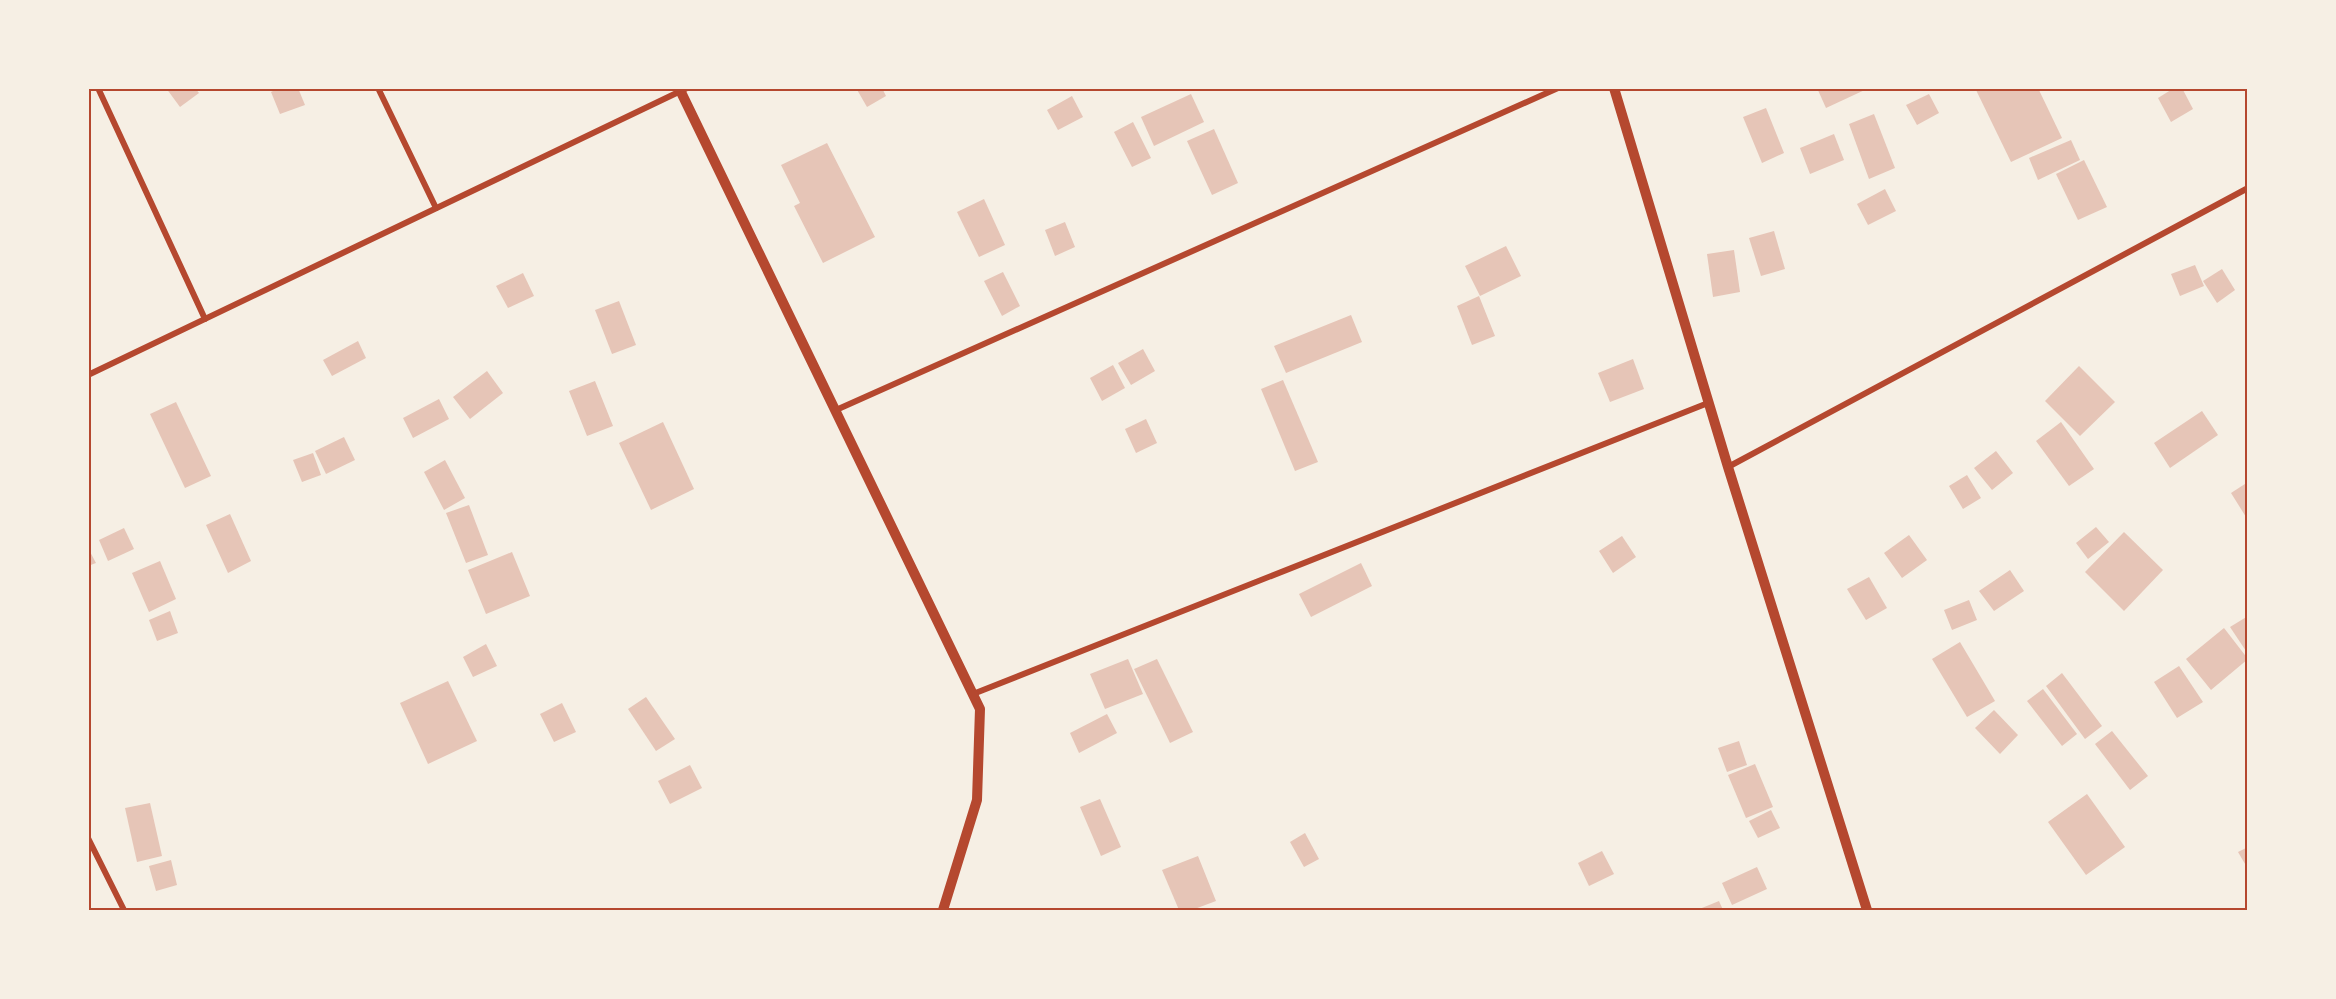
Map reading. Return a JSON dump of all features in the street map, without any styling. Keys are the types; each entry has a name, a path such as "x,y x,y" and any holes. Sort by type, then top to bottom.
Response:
{"street":[{"path":"98,88 205,319"},
{"path":"378,88 436,208"},
{"path":"836,410 1558,88"},
{"path":"1614,88 1708,403 1867,910"},
{"path":"88,375 682,89 980,709 977,800 943,910"},
{"path":"1728,467 2247,188"},
{"path":"973,694 1708,403"},
{"path":"88,838 124,910"}],"building":[{"path":"166,88 195,88 199,93 180,107"},
{"path":"279,88 298,88 305,105 280,114 271,92"},
{"path":"856,88 882,88 886,96 867,107"},
{"path":"1817,88 1869,88 1826,108"},
{"path":"1980,88 2038,88 2062,138 2011,162 1976,90"},
{"path":"2174,88 2182,88 2193,109 2171,122 2158,98"},
{"path":"1191,94 1204,122 1154,146 1141,117"},
{"path":"1929,94 1939,113 1917,125 1906,105"},
{"path":"1072,96 1083,117 1058,130 1047,110"},
{"path":"1766,108 1784,153 1762,163 1743,117"},
{"path":"1874,114 1895,168 1869,179 1849,124"},
{"path":"1133,122 1151,158 1132,167 1114,132"},
{"path":"1214,129 1238,183 1212,195 1187,141"},
{"path":"1834,134 1844,160 1810,174 1800,148"},
{"path":"2071,140 2080,160 2038,180 2029,158"},
{"path":"827,143 875,237 823,263 794,206 800,203 781,165"},
{"path":"2084,160 2107,207 2078,220 2056,174"},
{"path":"1885,189 1896,211 1868,225 1857,204"},
{"path":"984,199 1005,245 979,257 957,212"},
{"path":"1065,222 1075,247 1055,256 1045,230"},
{"path":"1774,231 1785,269 1761,276 1749,238"},
{"path":"1506,246 1521,276 1480,296 1465,266"},
{"path":"1734,250 1740,292 1713,297 1707,254"},
{"path":"2195,265 2204,286 2180,296 2171,274"},
{"path":"2222,269 2235,290 2217,303 2203,281"},
{"path":"1003,272 1020,306 1002,316 984,281"},
{"path":"523,273 534,296 508,308 496,286"},
{"path":"1479,296 1495,336 1472,345 1457,306"},
{"path":"619,301 636,345 612,354 595,310"},
{"path":"1351,315 1362,342 1286,373 1274,346"},
{"path":"358,341 366,358 332,376 323,360"},
{"path":"1143,349 1155,371 1131,385 1118,363"},
{"path":"1633,359 1644,389 1610,402 1598,373"},
{"path":"1113,365 1125,388 1102,401 1090,378"},
{"path":"2079,366 2115,402 2080,436 2045,401"},
{"path":"487,371 503,393 470,419 453,397"},
{"path":"1283,380 1318,462 1295,471 1261,389"},
{"path":"595,381 613,426 587,436 569,391"},
{"path":"439,399 449,419 413,438 403,418"},
{"path":"176,402 211,476 185,488 150,414"},
{"path":"2202,411 2218,435 2170,468 2154,443"},
{"path":"1146,419 1157,443 1136,453 1125,429"},
{"path":"663,422 694,489 651,510 619,443"},
{"path":"2061,422 2094,469 2069,486 2036,441"},
{"path":"344,437 355,460 326,474 315,451"},
{"path":"1996,451 2013,473 1992,490 1974,468"},
{"path":"313,453 321,475 302,482 293,460"},
{"path":"445,460 465,498 444,510 424,472"},
{"path":"1967,475 1981,498 1963,509 1949,486"},
{"path":"2248,482 2248,516 2246,517 2231,493"},
{"path":"469,505 488,555 466,563 446,513"},
{"path":"230,514 251,561 228,573 206,525"},
{"path":"2096,527 2109,542 2088,559 2076,543"},
{"path":"124,528 134,549 108,561 99,540"},
{"path":"2124,532 2163,570 2124,611 2085,572"},
{"path":"1909,535 1927,560 1902,578 1884,553"},
{"path":"1622,536 1636,557 1613,573 1599,551"},
{"path":"88,548 96,563 88,566"},
{"path":"512,552 530,596 486,614 468,570"},
{"path":"160,561 176,599 149,612 132,573"},
{"path":"1361,563 1372,586 1311,617 1299,594"},
{"path":"2010,570 2024,591 1994,611 1979,591"},
{"path":"1869,577 1887,608 1866,620 1847,589"},
{"path":"1969,600 1977,620 1952,630 1944,610"},
{"path":"170,611 178,633 157,641 149,620"},
{"path":"2248,616 2248,654 2230,627"},
{"path":"2224,628 2248,659 2211,690 2186,659"},
{"path":"1960,642 1995,701 1967,717 1932,659"},
{"path":"486,644 497,666 473,677 463,657"},
{"path":"1128,659 1143,694 1105,709 1090,674"},
{"path":"1157,659 1193,732 1170,743 1134,669"},
{"path":"2179,666 2203,702 2177,718 2154,682"},
{"path":"2062,673 2102,726 2085,739 2046,686"},
{"path":"448,681 477,741 428,764 400,703"},
{"path":"2043,689 2077,734 2062,746 2027,701"},
{"path":"646,697 675,739 656,751 628,709"},
{"path":"562,703 576,732 554,742 540,714"},
{"path":"1994,710 2018,735 2000,754 1975,728"},
{"path":"1107,714 1117,733 1079,753 1070,733"},
{"path":"2112,731 2148,776 2130,790 2095,744"},
{"path":"1739,741 1747,765 1727,772 1718,748"},
{"path":"1755,764 1773,807 1746,818 1728,775"},
{"path":"690,765 702,788 670,804 658,781"},
{"path":"2087,794 2125,847 2086,875 2048,822"},
{"path":"1100,799 1121,847 1101,856 1080,807"},
{"path":"150,803 162,856 137,862 125,808"},
{"path":"1771,810 1780,828 1758,838 1749,821"},
{"path":"1305,833 1319,859 1304,867 1290,842"},
{"path":"2248,847 2248,869 2238,852"},
{"path":"1602,851 1614,874 1589,886 1578,863"},
{"path":"1198,856 1216,901 1192,910 1179,910 1162,870"},
{"path":"171,860 177,885 156,891 149,866"},
{"path":"1757,867 1767,889 1732,905 1722,883"},
{"path":"1719,901 1723,910 1697,910"}]}
